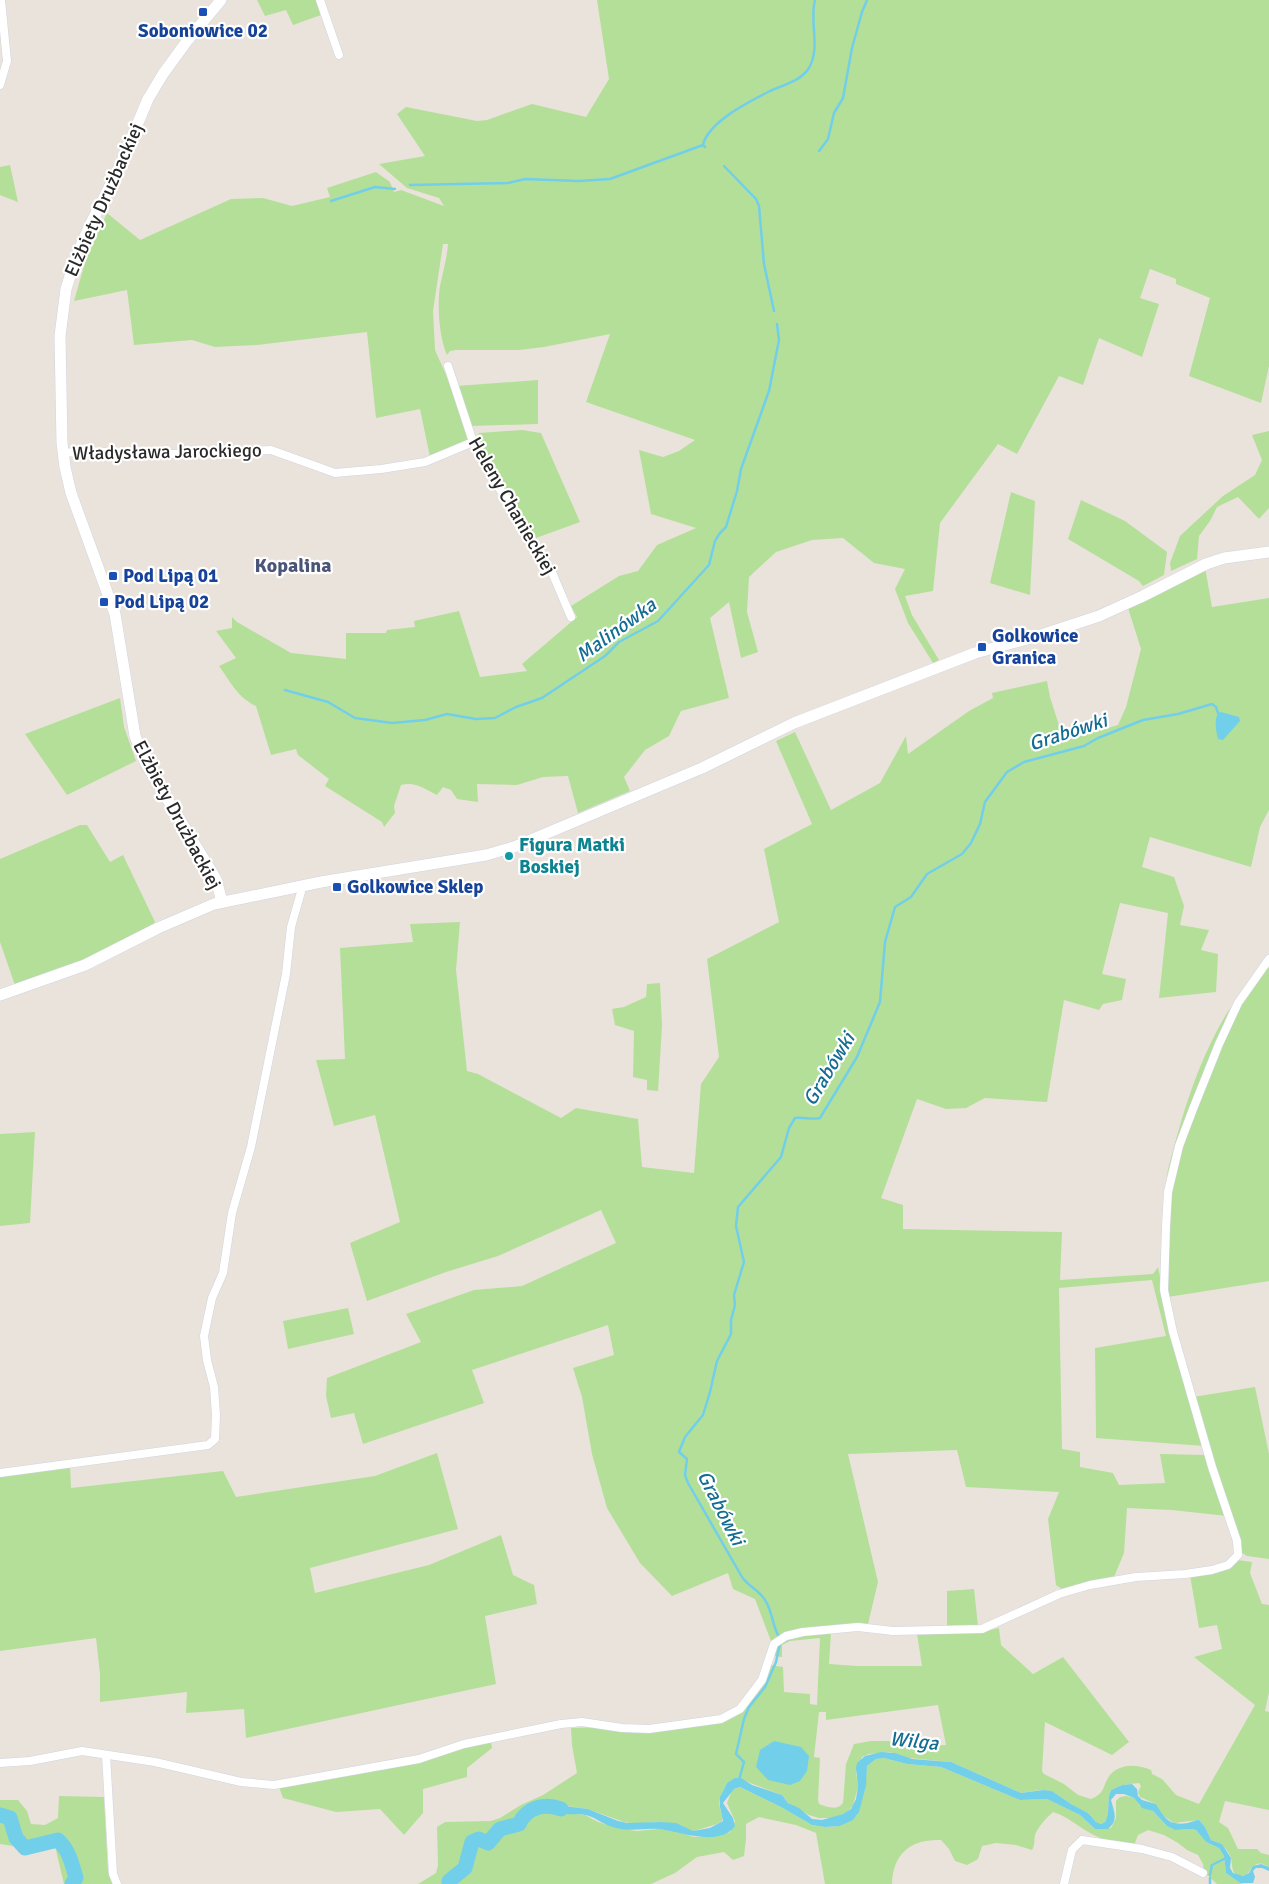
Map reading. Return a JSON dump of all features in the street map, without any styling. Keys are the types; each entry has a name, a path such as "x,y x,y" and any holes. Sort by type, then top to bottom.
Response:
{"street":[{"path":"0,86 7,61 1,0"},
{"name":"Elżbiety Drużbackiej","path":"221,0 187,41 152,90 119,168 84,236 70,273 63,305 60,336 63,453 72,493 116,620 132,724 138,746 162,792 216,879 222,902"},
{"path":"320,0 339,55"},
{"name":"Heleny Chanieckiej","path":"448,366 473,442 491,475 551,570 571,616"},
{"name":"Władysława Jarockiego","path":"63,453 90,451 180,454 270,450 335,473 381,469 425,462 473,442"},
{"path":"0,995 85,965 202,908 222,902 300,886 486,855 514,847 702,768 794,723 975,653 1042,635 1099,616 1206,564 1224,558 1269,552"},
{"path":"0,1473 208,1445 215,1439 214,1387 207,1360 204,1336 212,1298 223,1273 232,1212 258,1118 286,974 291,926 301,892 300,886"},
{"path":"0,1763 82,1751 155,1762 241,1782 274,1785 419,1759 464,1744 561,1724 582,1722 622,1728 650,1729 721,1719 740,1709 762,1680 774,1644 786,1636 803,1632 858,1627 893,1631 982,1629 1058,1594 1090,1585 1136,1577 1185,1574 1212,1570 1233,1562 1238,1555 1237,1541 1173,1332 1164,1290 1168,1192 1179,1146 1219,1044 1238,1003 1269,959"},
{"path":"106,1755 113,1874 117,1884"},
{"path":"1064,1884 1072,1850 1082,1840 1142,1848 1172,1857 1203,1873"}],"green space":[{"path":"257,0 316,0 321,15 293,25 286,10 265,16"},
{"path":"597,0 1269,0 1269,366 1261,403 1189,376 1210,298 1176,284 1176,279 1150,269 1140,298 1159,304 1142,357 1099,338 1083,385 1059,376 1017,454 998,444 940,523 933,591 905,596 912,615 939,660 933,663 908,623 895,589 905,569 874,563 843,538 812,540 776,552 749,577 747,612 758,652 741,658 729,602 710,618 729,698 681,711 669,736 645,750 624,777 630,791 578,813 568,776 543,777 517,785 477,784 478,802 457,799 451,790 443,787 437,795 420,786 406,784 401,785 394,806 395,813 384,827 382,822 325,786 329,779 298,755 296,749 271,755 256,706 239,694 219,666 236,658 216,631 232,628 232,617 237,622 291,653 346,659 346,633 386,633 387,630 415,627 414,621 459,611 480,677 527,671 522,664 577,617 571,606 619,576 638,571 657,545 696,528 651,514 639,450 663,457 679,451 695,440 586,402 610,334 544,347 519,350 456,350 450,351 447,355 440,330 439,302 448,244 443,244 433,311 435,350 447,377 469,441 430,457 420,409 376,418 367,332 257,345 215,347 192,340 134,345 127,290 74,301 86,259 107,213 140,240 231,199 263,198 292,206 330,197 327,188 376,172 390,182 394,192 401,190 444,206 439,198 407,188 379,164 425,156 397,114 406,107 477,121 487,120 532,104 586,117 609,79"},
{"path":"10,165 18,202 0,195 0,167"},
{"path":"538,380 538,424 471,426 457,386"},
{"path":"522,430 541,433 580,522 536,538 495,477 476,440 479,433"},
{"path":"1269,431 1269,508 1259,519 1238,497 1217,507 1199,536 1197,559 1171,571 1170,563 1180,536 1223,496 1255,475 1262,460 1252,435"},
{"path":"1011,492 1035,501 1030,595 990,583"},
{"path":"1081,500 1125,521 1167,552 1164,575 1143,586 1139,581 1068,539"},
{"path":"1205,567 1212,607 1269,598 1269,810 1260,827 1251,867 1150,837 1142,867 1174,877 1184,906 1180,925 1209,930 1201,950 1218,954 1216,992 1159,998 1168,913 1120,903 1102,974 1126,979 1122,1000 1103,1004 1099,1010 1064,1000 1047,1102 985,1098 966,1108 946,1109 917,1099 881,1198 903,1205 903,1229 1062,1232 1060,1280 1153,1274 1158,1267 1172,1335 1204,1446 1096,1438 1095,1348 1166,1336 1152,1280 1059,1288 1062,1449 1080,1452 1080,1467 1113,1473 1119,1485 1165,1483 1160,1454 1207,1455 1227,1516 1172,1510 1127,1508 1124,1553 1114,1577 1062,1589 1056,1585 1048,1519 1059,1492 966,1487 957,1450 848,1454 878,1582 868,1624 792,1632 771,1641 755,1599 733,1589 728,1573 672,1596 640,1563 607,1508 592,1454 582,1397 573,1368 614,1355 608,1325 472,1370 484,1403 363,1444 354,1413 331,1418 326,1396 327,1378 421,1342 406,1314 474,1290 522,1286 616,1243 601,1210 498,1256 446,1272 367,1301 350,1243 400,1222 375,1115 334,1126 316,1060 345,1059 340,948 413,942 410,924 460,922 456,970 467,1071 478,1074 561,1118 576,1108 638,1119 642,1167 694,1173 701,1084 719,1057 707,959 779,922 764,849 812,824 776,741 795,732 831,810 880,783 906,736 908,754 969,711 993,698 992,693 1047,681 1064,741 1118,725 1126,707 1141,649 1128,608 1162,593"},
{"path":"120,698 124,727 136,761 67,795 25,734"},
{"path":"80,825 87,825 110,862 123,855 155,922 152,928 95,958 16,988 0,942 0,859"},
{"path":"1269,968 1269,1281 1168,1297 1169,1208 1176,1170 1193,1112 1240,1003 1265,969"},
{"path":"660,983 662,1026 658,1091 647,1090 647,1080 633,1077 634,1031 615,1025 612,1009 624,1007 646,997 647,984"},
{"path":"1230,1008 1166,1178 1191,1090 1208,1048"},
{"path":"35,1132 30,1223 0,1226 0,1134"},
{"path":"348,1308 354,1334 288,1349 283,1321"},
{"path":"1255,1387 1269,1454 1269,1559 1247,1556 1239,1551 1193,1397"},
{"path":"437,1453 458,1529 310,1568 315,1593 429,1565 501,1535 513,1575 534,1585 537,1604 485,1616 496,1684 246,1738 244,1709 186,1713 187,1692 100,1702 100,1674 96,1638 0,1651 0,1477 70,1465 71,1488 223,1471 236,1497 375,1476"},
{"path":"1238,1560 1252,1562 1250,1573 1262,1604 1269,1605 1269,1692 1265,1711 1269,1712 1269,1810 1225,1801 1219,1822 1228,1828 1238,1849 1257,1849 1261,1853 1269,1855 1269,1867 1258,1864 1246,1875 1235,1874 1229,1853 1222,1844 1211,1840 1205,1827 1199,1820 1174,1823 1162,1815 1156,1804 1140,1797 1138,1792 1141,1786 1139,1783 1122,1785 1111,1790 1107,1818 1101,1824 1096,1822 1088,1813 1052,1791 1040,1790 1021,1793 951,1762 908,1758 890,1752 869,1754 862,1757 856,1773 858,1786 853,1806 846,1813 831,1818 819,1818 809,1815 789,1804 782,1795 745,1781 727,1783 720,1801 722,1821 694,1831 687,1830 682,1826 657,1822 635,1824 624,1822 588,1809 547,1803 542,1810 585,1815 598,1822 622,1829 637,1831 657,1829 674,1831 694,1837 719,1836 730,1832 735,1821 727,1803 732,1790 740,1787 812,1825 825,1827 840,1826 857,1815 865,1790 867,1766 876,1759 884,1758 907,1764 941,1767 1020,1800 1047,1799 1080,1815 1095,1829 1111,1828 1116,1818 1116,1801 1120,1797 1134,1798 1140,1806 1153,1811 1167,1826 1175,1830 1196,1830 1206,1842 1219,1848 1224,1856 1226,1873 1240,1883 1245,1884 1217,1884 1204,1872 1203,1864 1198,1855 1164,1835 1148,1830 1138,1835 1135,1843 1112,1842 1095,1836 1053,1812 1036,1832 1032,1850 1016,1845 996,1843 982,1846 978,1859 967,1865 955,1861 949,1849 941,1840 920,1842 905,1850 900,1857 893,1873 892,1884 825,1884 816,1833 796,1825 759,1817 746,1824 744,1856 733,1860 724,1852 697,1857 675,1873 651,1884 418,1884 436,1873 438,1865 437,1827 445,1822 491,1821 500,1818 521,1805 543,1795 577,1773 571,1728 712,1724 732,1718 741,1710 770,1665 783,1667 784,1692 810,1694 810,1704 817,1705 820,1638 790,1641 782,1645 782,1657 773,1656 776,1645 781,1640 810,1634 831,1632 829,1664 922,1666 917,1634 981,1632 999,1628 1001,1645 1033,1674 1063,1657 1129,1742 1112,1755 1045,1722 1042,1771 1044,1774 1064,1784 1078,1795 1091,1799 1101,1792 1114,1771 1129,1766 1141,1767 1151,1770 1152,1774 1162,1779 1176,1795 1199,1804 1255,1705 1194,1657 1222,1649 1217,1625 1199,1628 1190,1575","holes":["938,1705 946,1745 909,1747 889,1741 871,1741 854,1744 846,1764 843,1803 835,1808 819,1804 820,1758 814,1757 819,1712 826,1712 826,1720"]},
{"path":"974,1589 978,1626 947,1627 947,1591"},
{"path":"491,1741 492,1748 467,1768 467,1777 423,1789 423,1813 404,1835 380,1809 336,1812 283,1798 279,1787"},
{"path":"59,1796 104,1797 108,1872 114,1884 64,1884 55,1846 26,1848 0,1844 0,1800 18,1800 27,1811 31,1824 45,1825 58,1818"}],"water":[{"path":"1221,712 1239,717 1240,721 1223,740 1218,739 1216,726 1218,713"},
{"path":"774,1741 801,1747 809,1756 807,1771 800,1781 790,1785 768,1780 756,1767 760,1750"},
{"path":"881,1752 895,1753 912,1759 951,1762 1021,1793 1043,1790 1052,1791 1088,1813 1096,1822 1101,1824 1107,1818 1111,1790 1122,1785 1132,1784 1137,1789 1138,1796 1142,1800 1156,1804 1168,1820 1182,1824 1199,1820 1205,1827 1211,1840 1222,1844 1231,1858 1230,1868 1233,1873 1243,1876 1249,1873 1253,1866 1261,1864 1269,1867 1269,1871 1256,1868 1253,1871 1255,1877 1253,1883 1240,1883 1226,1873 1224,1856 1219,1848 1206,1842 1196,1830 1175,1830 1167,1826 1153,1811 1142,1808 1134,1798 1124,1794 1116,1794 1111,1800 1115,1819 1111,1826 1108,1829 1095,1829 1080,1815 1047,1799 1020,1800 941,1767 907,1764 884,1758 876,1759 867,1766 866,1786 859,1812 853,1820 840,1826 825,1827 812,1825 740,1787 734,1789 723,1803 733,1818 735,1826 728,1833 719,1836 698,1837 658,1829 621,1829 589,1816 542,1810 541,1803 588,1809 627,1823 676,1823 693,1831 710,1828 723,1821 720,1797 727,1783 735,1778 741,1778 752,1785 782,1795 788,1803 799,1808 812,1819 822,1820 843,1814 851,1809 856,1799 858,1786 857,1763 865,1756"}],"waterway":[{"name":"Malinówka","path":"705,147 703,145 706,136 721,120 752,100 797,79 809,68 815,43 813,17 815,0"},
{"path":"819,151 828,139 834,113 843,98 852,48 867,0"},
{"path":"410,185 508,183 525,179 579,181 610,179 703,145"},
{"name":"Malinówka","path":"724,166 756,199 759,206 764,264 774,311"},
{"path":"331,201 375,187 395,189"},
{"name":"Malinówka","path":"285,690 328,702 355,718 392,723 425,720 447,714 476,719 495,718 516,707 542,698 605,656 619,642 658,621 709,565 715,541 726,527 737,491 741,469 769,391 779,340 777,324"},
{"name":"Grabówki","path":"778,1635 765,1600 742,1577 688,1483 685,1475 687,1459 679,1452 685,1437 703,1415 717,1361 731,1334 731,1320 735,1305 734,1295 744,1262 736,1226 738,1207 781,1157 789,1128 795,1118 820,1118 857,1057 880,1002 885,942 895,907 911,897 927,874 962,854 971,843 980,824 985,802 1007,772 1024,762 1084,746 1098,738 1143,720 1178,714 1212,704 1216,707 1218,713"},
{"name":"Grabówki","path":"739,1780 744,1762 736,1754 744,1719 749,1707 765,1687 776,1662 780,1643"},
{"name":"Wilga","path":"449,1884 449,1881 465,1868 472,1842 479,1839 488,1843 500,1829 519,1824 522,1818 531,1810 548,1806 561,1809"},
{"name":"Wilga","path":"0,1815 10,1818 16,1838 25,1848 58,1840 65,1848 71,1862 76,1878 72,1884"},
{"path":"1210,1875 1212,1865 1226,1858"},
{"path":"1210,1878 1210,1884"}],"place":[{"name":"Soboniowice 02","path":"203,12"},
{"name":"Pod Lipą 01","path":"113,576"},
{"name":"Pod Lipą 02","path":"104,602"},
{"name":"Golkowice Granica","path":"982,647"},
{"name":"Figura Matki Boskiej","path":"509,856"},
{"name":"Golkowice Sklep","path":"337,887"}],"district":[{"name":"Kopalina","path":"293,565"}]}
